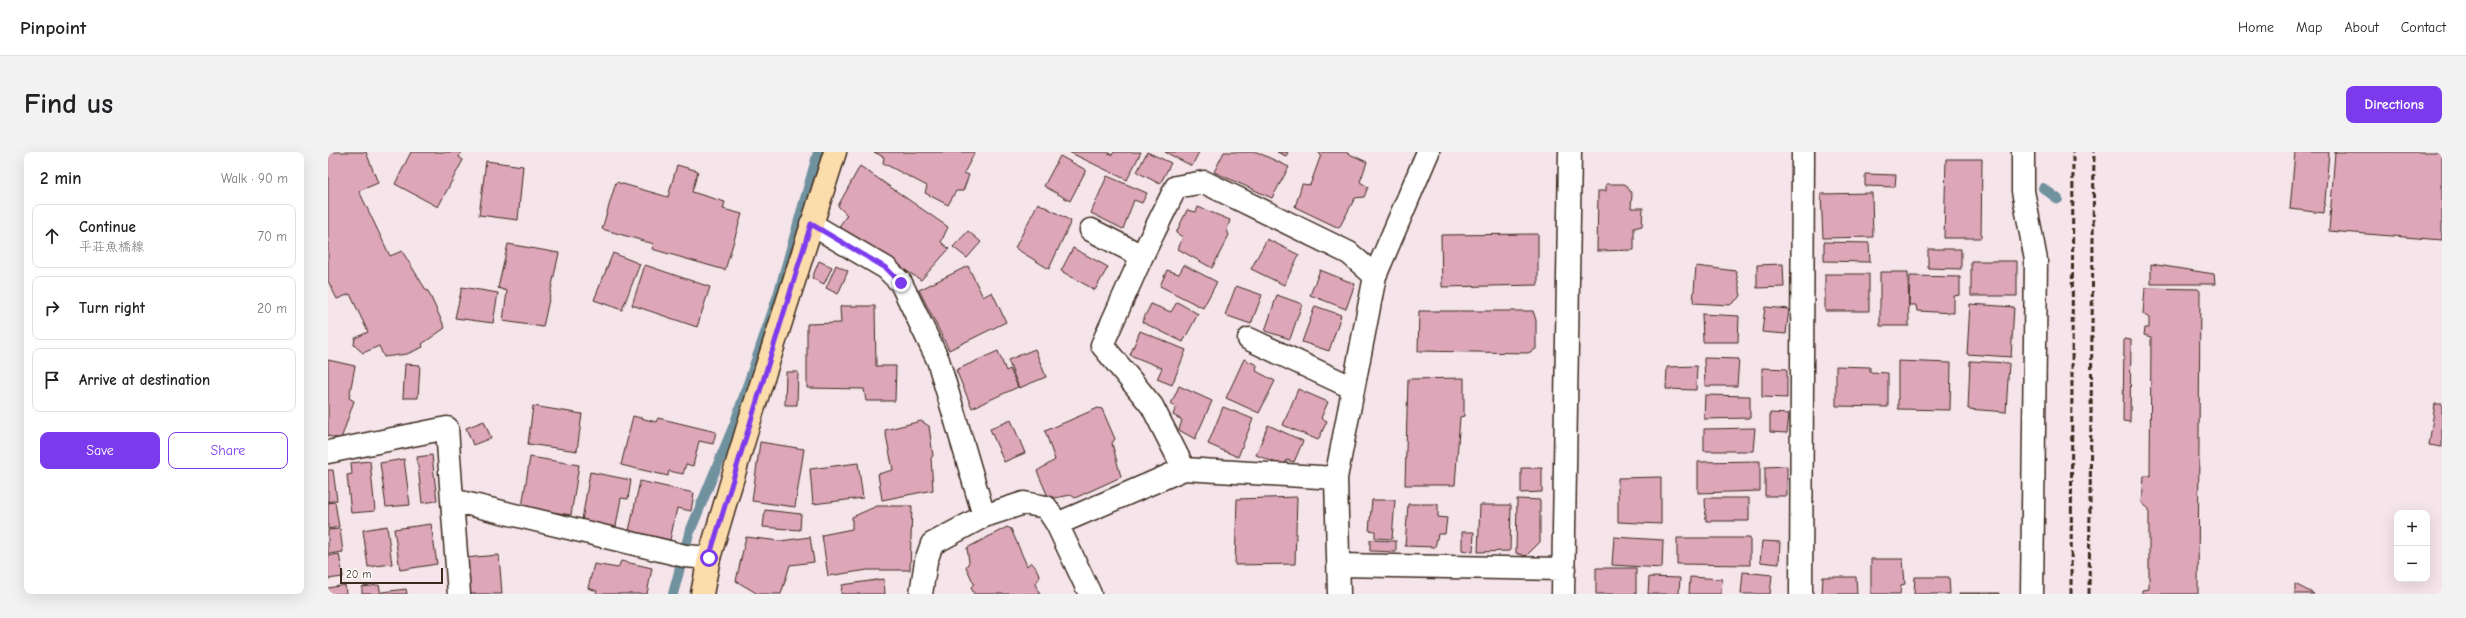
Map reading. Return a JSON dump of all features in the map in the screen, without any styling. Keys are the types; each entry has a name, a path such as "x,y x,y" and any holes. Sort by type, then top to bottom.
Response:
{"main road":[{"path":"702,594 700,557 835,152"}],"street":[{"path":"1339,594 1340,565 1336,478 1375,276 1428,152"},
{"path":"1564,594 1570,152"},
{"path":"1801,594 1804,152"},
{"path":"2022,152 2023,191 2036,260 2032,594"},
{"path":"1184,469 1152,406 1102,345 1142,256 1176,187 1204,182 1349,253 1375,276"},
{"path":"811,224 886,268 901,283 938,360 984,516"},
{"path":"1091,230 1142,256"},
{"path":"1249,339 1354,388"},
{"path":"328,452 447,428 459,594"},
{"path":"1057,524 1184,469 1336,478"},
{"path":"452,500 700,557"},
{"path":"921,594 926,561 932,544 984,516 1024,503 1046,507 1057,524 1090,594"},
{"path":"1340,565 1564,569"}],"building":[{"path":"328,152 366,152 378,183 359,191 390,256 402,251 428,291 445,328 422,344 423,347 407,354 384,357 379,346 363,353 354,345 355,338 368,332 350,294 337,299 328,281"},
{"path":"411,152 462,152 459,157 463,160 438,207 395,184"},
{"path":"874,152 975,152 964,173 969,175 963,191 956,191 948,205 925,193 927,186 883,163 884,157"},
{"path":"1069,152 1107,152 1112,155 1114,152 1141,152 1127,180"},
{"path":"1147,152 1171,163 1160,184 1137,172"},
{"path":"1165,152 1199,152 1192,166"},
{"path":"1224,152 1257,152 1289,167 1272,198 1214,172"},
{"path":"1277,152 1288,152 1286,156"},
{"path":"1318,152 1345,152 1367,162 1360,182 1368,187 1364,197 1355,198 1339,228 1295,207 1302,184 1310,185 1321,155"},
{"path":"2295,152 2329,152 2324,213 2290,209"},
{"path":"2335,152 2442,152 2442,240 2329,231"},
{"path":"1060,156 1086,170 1070,201 1044,186"},
{"path":"1946,159 1982,159 1981,238 1944,238"},
{"path":"486,161 523,166 518,220 479,215"},
{"path":"677,165 698,171 692,192 725,202 723,209 742,214 725,270 652,249 654,244 602,229 616,182 668,197"},
{"path":"860,166 948,227 941,242 949,249 921,280 838,228 847,215 838,206"},
{"path":"1865,174 1896,175 1895,187 1865,186"},
{"path":"1107,176 1147,193 1142,203 1134,200 1123,229 1091,213"},
{"path":"1606,184 1625,184 1632,194 1631,208 1643,208 1642,226 1634,228 1634,250 1597,251 1598,191 1606,191"},
{"path":"1872,193 1873,237 1823,238 1821,194"},
{"path":"1038,203 1071,221 1049,269 1015,248"},
{"path":"1198,207 1230,220 1227,230 1229,235 1212,268 1178,249 1183,237 1176,233 1187,210 1196,212"},
{"path":"968,231 981,242 967,258 953,247"},
{"path":"1538,234 1538,285 1442,287 1441,235"},
{"path":"1267,239 1299,255 1284,285 1251,269"},
{"path":"1824,242 1869,243 1870,262 1824,261"},
{"path":"508,244 559,253 543,327 503,321 507,291 498,288"},
{"path":"1073,248 1108,267 1095,290 1061,271"},
{"path":"1928,249 1961,249 1961,269 1928,268"},
{"path":"613,253 640,264 622,310 594,300"},
{"path":"819,261 832,267 824,284 812,278"},
{"path":"1971,261 2017,261 2017,296 1971,296"},
{"path":"1783,264 1784,287 1757,288 1757,265"},
{"path":"2151,264 2214,274 2215,284 2151,284"},
{"path":"645,265 710,287 697,327 632,305"},
{"path":"836,265 848,271 838,294 826,288"},
{"path":"1184,265 1217,282 1203,308 1160,286 1167,270 1179,274"},
{"path":"968,266 983,297 992,292 1006,322 949,350 919,290"},
{"path":"1696,266 1736,271 1741,296 1730,305 1693,303"},
{"path":"1320,270 1355,284 1346,309 1310,295"},
{"path":"1880,272 1908,272 1909,326 1880,326"},
{"path":"1825,274 1869,274 1869,311 1825,311"},
{"path":"1910,276 1960,277 1960,295 1954,296 1954,313 1917,311 1916,305 1909,305"},
{"path":"1236,286 1262,295 1251,324 1225,315"},
{"path":"462,287 498,293 493,323 455,318"},
{"path":"2145,288 2198,289 2200,291 2198,594 2142,594 2142,590 2149,589 2149,509 2142,503 2144,476 2150,476 2151,337 2144,335 2145,328 2149,328 2149,318 2143,314"},
{"path":"1277,295 1302,304 1290,339 1265,331"},
{"path":"1177,302 1198,314 1183,342 1142,322 1151,304 1171,312"},
{"path":"1970,304 2014,307 2011,357 1967,354"},
{"path":"842,306 875,306 876,366 896,366 895,401 866,401 864,389 807,388 807,324 841,323 840,307"},
{"path":"1315,306 1341,315 1329,351 1302,342"},
{"path":"1765,307 1789,309 1786,334 1762,332"},
{"path":"1419,311 1533,311 1536,320 1536,349 1528,353 1418,351"},
{"path":"1702,314 1739,316 1738,342 1703,342"},
{"path":"1140,331 1186,350 1172,385 1157,379 1162,368 1130,355"},
{"path":"2124,339 2131,340 2130,422 2123,421"},
{"path":"1035,349 1046,377 1019,388 1008,360"},
{"path":"998,351 1006,371 1010,369 1018,387 972,408 956,370"},
{"path":"1704,358 1739,359 1737,386 1705,386"},
{"path":"1244,359 1257,365 1256,371 1275,381 1259,413 1226,398"},
{"path":"328,360 355,366 349,398 354,401 341,439 328,436"},
{"path":"1898,361 1951,363 1950,410 1898,409"},
{"path":"1970,361 2009,363 2006,412 1968,409"},
{"path":"405,364 420,365 418,398 403,398"},
{"path":"1697,366 1696,390 1666,389 1667,367"},
{"path":"1836,366 1870,367 1870,372 1888,373 1888,407 1836,406"},
{"path":"1762,368 1787,369 1787,398 1762,397"},
{"path":"786,372 798,372 797,405 785,405"},
{"path":"1464,378 1464,416 1460,417 1455,485 1405,485 1408,379"},
{"path":"1179,386 1212,401 1195,439 1179,430 1182,420 1173,415 1176,407 1171,404"},
{"path":"1298,389 1328,402 1321,418 1327,421 1318,440 1283,425"},
{"path":"1705,395 1750,396 1750,418 1704,419"},
{"path":"2435,404 2442,404 2442,447 2429,445"},
{"path":"533,406 582,414 577,451 528,444"},
{"path":"1223,407 1253,419 1238,457 1208,444"},
{"path":"1098,408 1102,409 1115,439 1112,443 1121,477 1075,498 1071,495 1049,499 1037,471 1055,460 1045,431"},
{"path":"1770,413 1789,414 1787,433 1770,432"},
{"path":"633,416 656,422 658,418 716,432 713,444 699,441 693,466 686,464 683,474 669,471 668,476 621,465"},
{"path":"1011,420 1025,453 1004,462 990,429"},
{"path":"484,421 491,438 473,445 466,428"},
{"path":"921,421 929,426 933,456 931,458 933,490 882,500 878,474 893,470 885,430"},
{"path":"1268,425 1303,441 1294,462 1287,460 1284,466 1256,455"},
{"path":"1755,428 1753,451 1704,451 1704,429"},
{"path":"760,442 804,449 795,507 752,501"},
{"path":"432,455 437,501 422,503 417,457"},
{"path":"530,457 579,465 571,515 522,507"},
{"path":"404,459 410,505 386,507 380,463"},
{"path":"370,461 375,511 351,513 347,475 352,474 351,463"},
{"path":"1760,461 1760,491 1698,493 1698,462"},
{"path":"858,463 863,498 813,504 810,469"},
{"path":"1787,466 1787,496 1765,496 1765,467"},
{"path":"1521,468 1542,468 1542,492 1521,493"},
{"path":"328,470 333,470 337,500 328,502"},
{"path":"590,472 631,480 628,499 621,498 615,532 581,526"},
{"path":"1661,477 1661,524 1618,522 1618,478"},
{"path":"640,481 694,493 691,511 677,508 670,540 629,531"},
{"path":"1297,497 1295,564 1235,565 1237,499"},
{"path":"1705,498 1749,498 1749,521 1706,521"},
{"path":"1517,499 1540,500 1540,542 1526,556 1516,553"},
{"path":"1372,500 1395,500 1392,539 1375,538 1375,531 1369,530"},
{"path":"335,502 339,527 328,529 328,503"},
{"path":"1408,504 1438,504 1438,517 1447,518 1445,534 1438,534 1435,547 1405,546"},
{"path":"1480,505 1511,505 1510,551 1478,552"},
{"path":"877,506 912,506 910,570 868,570 828,576 822,535 852,529 852,517"},
{"path":"765,510 801,514 800,530 763,527"},
{"path":"431,524 437,564 400,570 394,529"},
{"path":"387,526 392,564 368,567 363,530"},
{"path":"1007,527 1011,529 1027,566 1031,562 1036,568 1040,577 1035,584 1040,594 974,594 971,587 974,584 966,567 969,562 967,548"},
{"path":"340,529 343,552 328,554 328,530"},
{"path":"1462,532 1474,532 1473,552 1462,550"},
{"path":"746,537 780,541 810,537 814,562 790,565 781,594 758,594 736,581"},
{"path":"1614,537 1663,540 1662,568 1612,565"},
{"path":"1677,538 1750,538 1750,565 1677,564"},
{"path":"1370,540 1396,541 1396,552 1370,551"},
{"path":"1762,541 1780,542 1779,564 1760,562"},
{"path":"339,554 343,577 328,579 328,556"},
{"path":"499,555 502,594 467,594 464,558"},
{"path":"1871,559 1903,559 1905,584 1901,585 1900,594 1871,594"},
{"path":"621,561 652,568 647,594 596,594 597,591 588,588 594,564 618,568"},
{"path":"1596,568 1636,568 1636,594 1596,594"},
{"path":"1743,572 1772,575 1770,594 1741,594"},
{"path":"1649,577 1680,578 1679,594 1648,594"},
{"path":"1690,577 1722,579 1721,594 1689,594"},
{"path":"1823,577 1856,577 1857,594 1822,594"},
{"path":"1915,577 1949,577 1950,594 1914,594"},
{"path":"884,579 885,594 841,594 842,585"},
{"path":"2295,584 2314,594 2295,594"},
{"path":"345,585 346,594 328,594 328,588"},
{"path":"379,585 381,594 362,594 362,587"},
{"path":"406,589 407,594 382,594 382,592"},
{"path":"1999,593 1999,594 1959,594"}],"waterway":[{"path":"673,594 689,534 734,425 778,295 818,152"},
{"path":"2043,188 2058,199"}],"railway":[{"path":"2071,594 2073,152"},
{"path":"2089,594 2094,152"}],"route":[{"path":"709,558 752,413 811,224 886,268 901,283"}]}
